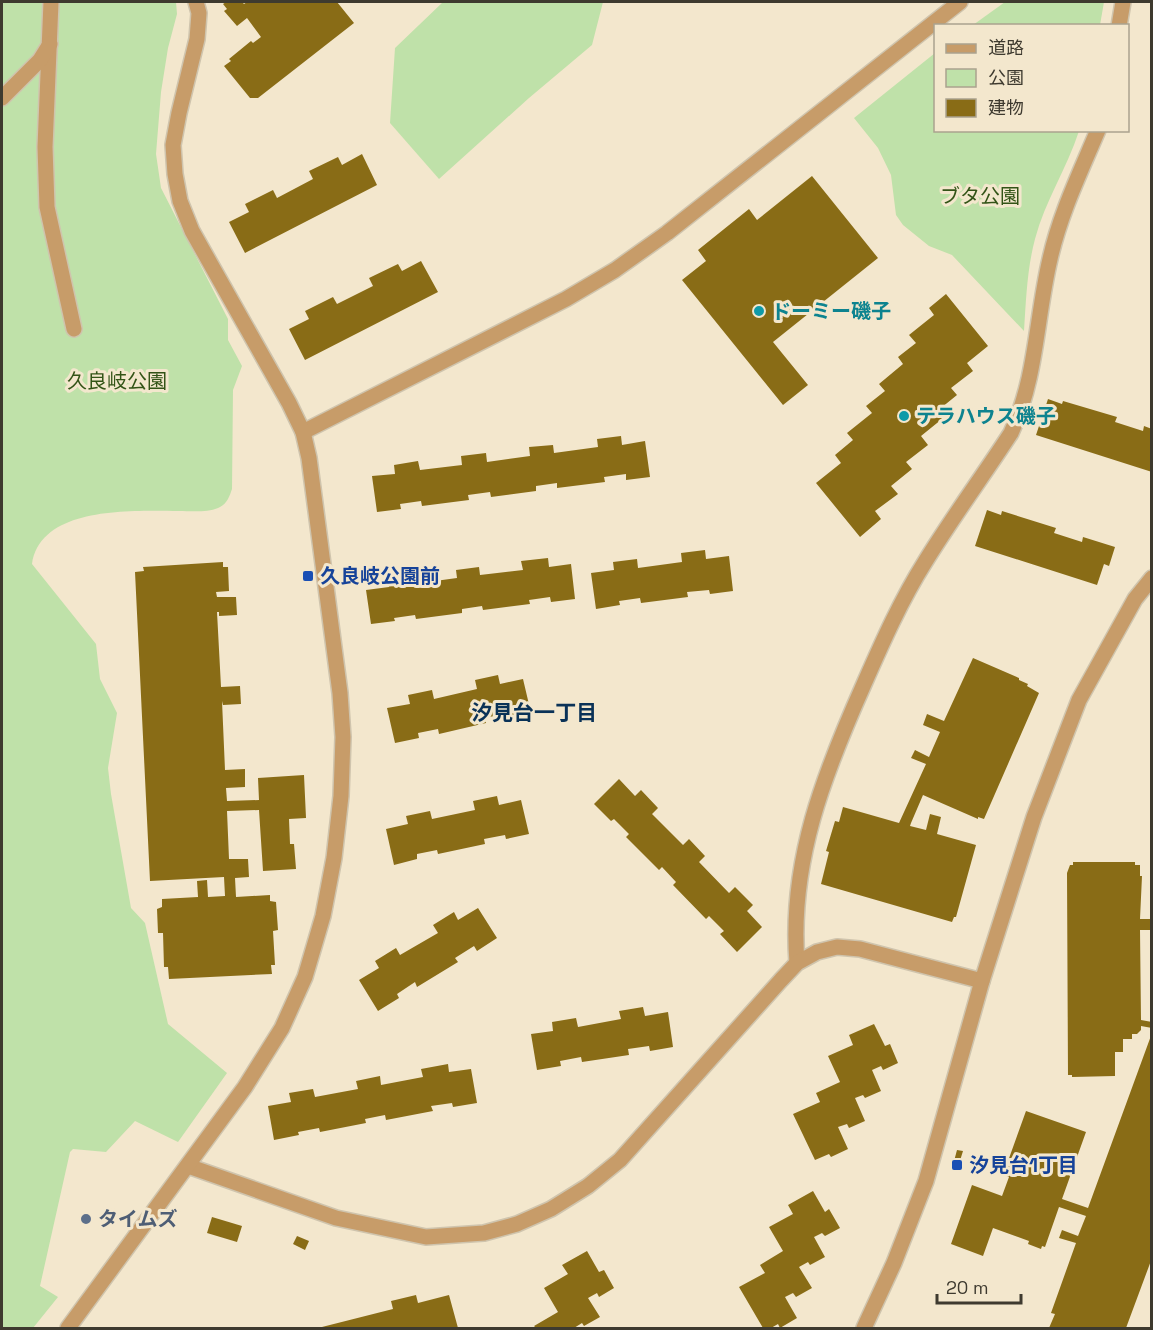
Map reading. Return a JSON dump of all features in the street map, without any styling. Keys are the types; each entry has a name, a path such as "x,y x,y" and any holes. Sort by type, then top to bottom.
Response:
{"street":[{"path":"51,2 45,147 46,207 75,329"},
{"path":"68,1329 245,1087 282,1028 305,977 323,916 334,858 341,796 343,737 340,693 309,458 303,432 281,388 192,231 180,201 175,174 173,145 197,39 199,13 196,2"},
{"path":"303,432 566,298 615,270 667,233 960,2"},
{"path":"1119,24 1123,2"},
{"path":"2,98 40,60 50,44"},
{"path":"797,963 795,939 802,863 816,804 841,736 881,646 919,574 1011,433 1022,411 1029,387 1049,261 1058,224 1097,132"},
{"path":"864,1329 894,1263 926,1181 982,981 1034,817 1079,700 1135,599 1152,578"},
{"path":"188,1166 336,1218 426,1237 484,1233 517,1224 551,1209 588,1186 620,1160 797,963 817,952 837,947 860,949 982,981"}],"green space":[{"name":"久良岐公園","path":"2,2 176,2 177,14 168,48 161,92 156,154 161,188 228,319 228,340 242,366 233,390 232,489 225,504 205,511 116,512 71,521 53,531 39,545 32,564 96,644 100,679 117,713 108,768 111,794 131,908 145,923 168,1024 227,1073 178,1142 135,1121 106,1152 73,1149 70,1152 40,1286 58,1297 33,1328 2,1328"},
{"path":"443,2 603,2 592,45 439,179 390,123 395,48"},
{"path":"1005,2 1104,2 1100,24 974,24"},
{"name":"ブタ公園","path":"934,54 934,132 1079,132 1044,211 1035,239 1026,297 1024,331 952,255 929,246 903,225 896,215 891,175 878,148 854,118"}],"building":[{"path":"226,2 244,4 247,2 337,2 354,23 258,98 250,98 224,66 251,41 253,43 261,37 247,18 237,26 224,11 227,9 223,4"},
{"path":"362,154 377,185 245,253 229,222 249,212 245,204 273,190 277,198 313,179 309,171 338,157 342,165"},
{"name":"ドーミー磯子","path":"812,176 878,258 773,342 808,385 783,405 682,280 706,261 698,250 749,209 757,220"},
{"path":"421,261 438,292 305,360 289,329 309,319 305,311 333,297 337,304 373,286 369,278 398,264 402,271"},
{"name":"テラハウス磯子","path":"946,294 988,346 967,363 973,371 951,388 957,395 936,412 942,419 921,436 928,445 906,462 912,469 891,486 898,494 875,511 881,519 860,537 816,483 841,463 835,455 853,440 847,433 872,413 866,406 885,391 879,384 903,364 898,357 916,343 909,335 934,315 929,308"},
{"path":"1048,399 1062,404 1063,401 1117,417 1115,422 1143,431 1144,426 1152,429 1152,472 1036,435"},
{"path":"621,436 622,445 645,441 650,477 626,480 626,474 604,477 605,482 557,488 557,483 536,486 536,491 491,497 490,492 468,495 469,500 422,506 421,501 400,504 401,509 377,512 372,476 395,474 394,465 418,461 420,470 462,465 461,456 486,453 487,462 530,456 529,447 553,445 554,453 598,447 597,439"},
{"path":"987,510 1001,515 1002,511 1056,528 1054,533 1082,542 1083,537 1115,547 1109,566 1104,564 1097,585 975,546"},
{"path":"705,550 706,559 729,556 733,591 710,594 709,590 687,592 688,597 641,603 640,598 619,601 620,605 596,609 591,573 614,570 613,562 637,559 638,568 682,562 681,553"},
{"path":"548,558 549,567 571,564 575,599 551,602 550,597 529,600 530,604 483,610 482,606 462,609 462,613 416,619 415,615 394,618 395,621 371,624 366,590 389,587 388,578 412,575 413,584 457,578 456,570 479,567 480,575 523,570 521,561"},
{"path":"223,562 223,567 228,567 229,591 216,592 217,597 236,597 237,615 219,616 217,612 221,687 240,686 241,704 223,705 222,701 225,770 245,769 245,787 226,788 227,801 259,800 258,778 304,775 306,818 289,819 290,844 294,844 296,869 263,871 259,810 227,811 229,859 248,859 249,877 235,878 236,897 270,895 270,901 276,902 278,930 273,931 275,965 271,965 272,974 169,979 168,967 164,967 163,933 158,933 157,909 162,907 162,899 198,897 197,881 207,880 208,897 225,896 224,877 150,881 135,572 144,571 143,567"},
{"path":"973,658 1019,678 1039,693 984,819 978,817 978,819 923,795 911,823 910,826 926,830 930,814 941,817 937,834 976,845 956,917 952,922 821,884 829,852 826,851 835,821 839,822 843,807 899,823 926,764 911,758 915,750 929,757 940,732 923,725 927,714 944,721"},
{"path":"498,675 500,684 523,679 531,713 507,719 507,713 485,718 486,723 439,734 438,729 418,733 419,738 395,743 387,708 410,704 408,695 432,690 434,699 477,689 475,680"},
{"path":"619,779 635,796 641,790 658,808 652,814 683,845 689,839 705,856 699,862 729,893 735,887 753,905 747,911 762,927 737,952 720,934 724,931 709,916 706,919 673,885 676,882 662,867 659,870 626,837 629,834 614,819 611,821 594,804"},
{"path":"497,796 499,805 521,800 529,834 506,839 505,835 484,839 485,844 438,854 437,850 417,854 417,859 394,865 386,829 408,824 406,816 430,811 432,819 475,810 473,801"},
{"path":"1073,862 1135,862 1135,865 1140,865 1140,876 1142,876 1140,919 1152,919 1152,930 1140,930 1141,1020 1152,1022 1152,1028 1141,1026 1137,1034 1132,1034 1132,1039 1123,1039 1123,1052 1115,1052 1115,1076 1072,1077 1068,1075 1067,873"},
{"path":"478,908 497,938 477,951 474,946 455,958 458,962 417,987 415,982 397,994 399,998 378,1011 359,980 379,968 375,961 396,948 400,955 438,933 433,925 454,912 458,920"},
{"path":"643,1007 645,1016 668,1012 673,1047 650,1051 649,1046 628,1049 629,1055 582,1062 581,1057 560,1061 561,1066 537,1070 531,1034 553,1031 552,1022 576,1018 578,1027 621,1019 619,1011"},
{"path":"874,1024 885,1046 890,1044 898,1063 883,1070 881,1066 872,1070 881,1091 865,1098 863,1095 855,1098 865,1121 849,1128 847,1124 838,1127 848,1149 831,1157 829,1154 815,1160 793,1114 820,1102 816,1093 840,1082 828,1056 853,1045 849,1035"},
{"path":"1152,1033 1152,1258 1126,1328 1049,1328 1055,1314 1051,1313 1076,1243 1059,1238 1062,1230 1078,1236 1086,1216 1059,1207 1045,1247 1042,1246 1041,1249 1028,1244 1029,1241 993,1228 983,1256 951,1244 972,1185 1002,1196 1009,1177 1003,1175 1026,1111 1086,1132 1062,1199 1088,1208"},
{"path":"448,1064 449,1072 471,1069 477,1103 453,1107 452,1103 431,1106 433,1111 386,1120 385,1115 365,1119 366,1123 320,1132 319,1128 274,1140 268,1106 291,1102 289,1093 313,1089 315,1097 358,1089 356,1081 380,1076 381,1085 423,1077 421,1069"},
{"path":"957,1150 963,1151 958,1167 953,1165"},
{"path":"813,1191 825,1212 829,1209 840,1228 825,1236 822,1233 814,1237 825,1257 810,1265 808,1262 799,1267 812,1288 796,1297 793,1293 785,1297 797,1318 780,1328 778,1324 771,1328 763,1328 739,1287 765,1273 760,1265 783,1251 769,1227 793,1214 788,1205"},
{"path":"212,1217 242,1226 237,1242 207,1233"},
{"path":"297,1236 309,1241 305,1250 293,1244"},
{"path":"587,1251 599,1272 604,1270 614,1288 599,1297 597,1293 588,1298 600,1317 584,1326 582,1323 574,1328 536,1328 534,1326 558,1312 544,1288 568,1274 562,1265"},
{"path":"416,1295 418,1303 449,1295 458,1328 318,1328 393,1309 391,1301"}],"place":[{"name":"ドーミー磯子","path":"759,311"},
{"name":"テラハウス磯子","path":"904,416"},
{"name":"久良岐公園前","path":"308,576"},
{"name":"汐見台1丁目","path":"957,1165"},
{"name":"タイムズ","path":"86,1219"}],"district":[{"name":"汐見台一丁目","path":"534,712"}]}
